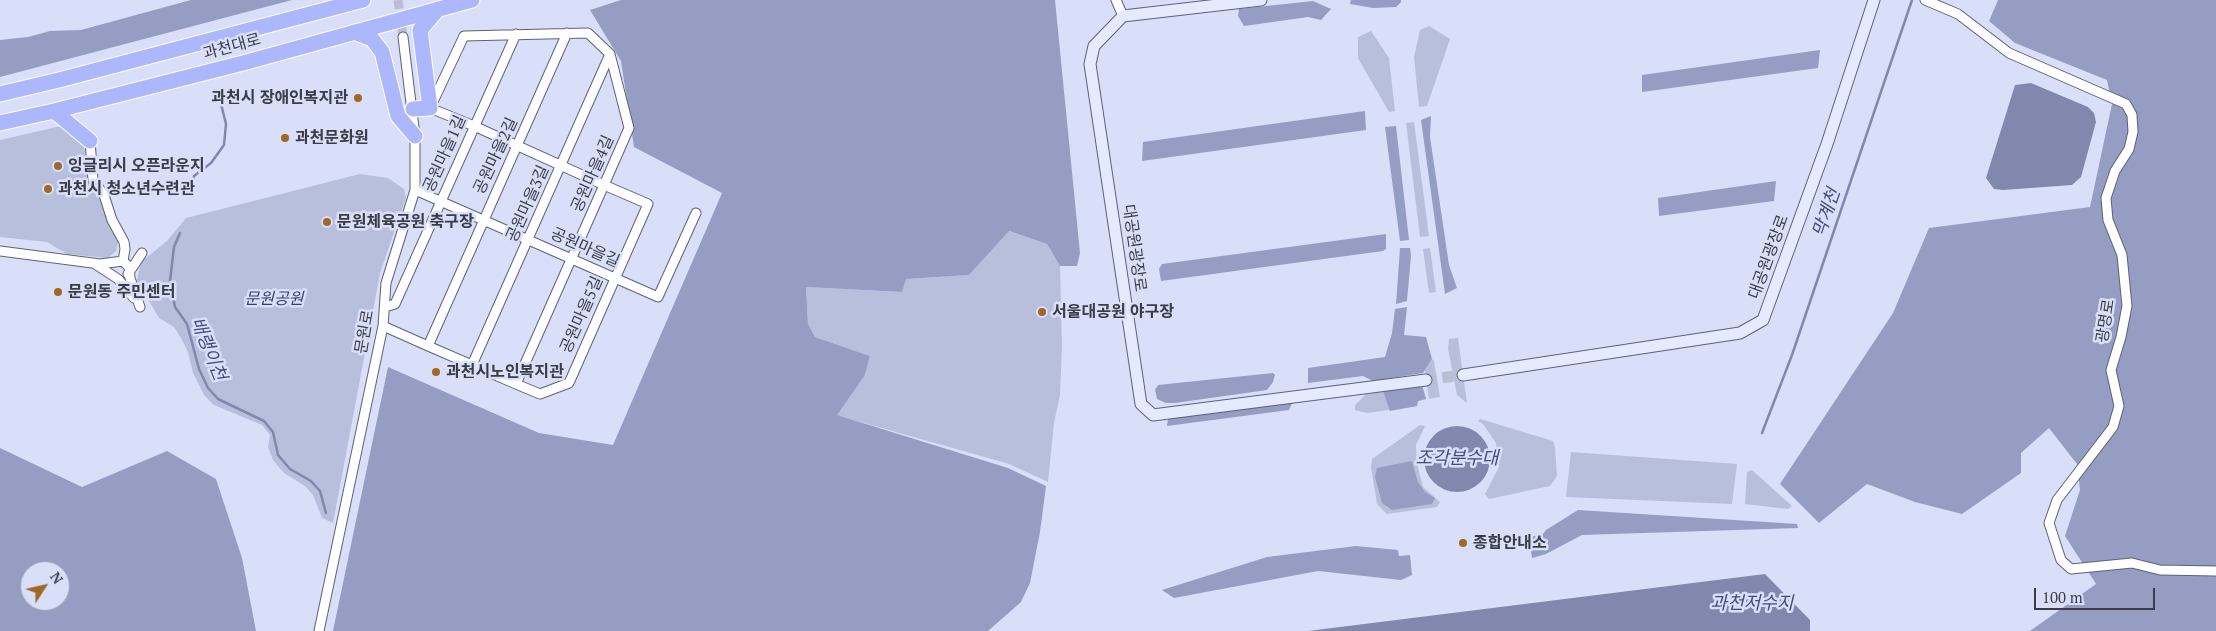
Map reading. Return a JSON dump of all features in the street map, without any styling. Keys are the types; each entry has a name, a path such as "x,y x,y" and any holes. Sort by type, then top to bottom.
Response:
{"highway":[{"name":"과천대로","path":"0,94 363,0"},
{"name":"과천대로","path":"0,123 54,111 472,0"},
{"path":"413,109 430,108 420,30 438,9"},
{"path":"354,32 372,38 382,52 398,116 416,136"},
{"path":"54,111 90,141"}],"street":[{"path":"1116,0 1123,16 1261,0"},
{"name":"대공원광장로","path":"1463,375 1740,333 1763,320 1827,144 1874,0"},
{"name":"광명로","path":"1928,1 1958,14 2010,53 2126,104 2132,115 2133,132 2129,149 2115,171 2106,198 2108,220 2122,255 2127,306 2121,337 2111,370 2119,406 2113,427 2057,500 2049,523 2061,560 2071,569 2132,563 2160,570 2216,571"},
{"name":"대공원광장로","path":"1123,16 1094,46 1090,64 1141,404 1153,415 1426,380"},
{"name":"공원마을2길","path":"428,346 567,33"},
{"path":"604,185 430,108 464,36 588,33 610,54"},
{"name":"공원마을1길","path":"385,307 395,304 516,34"},
{"name":"문원로","path":"319,631 383,326 386,282 416,190 416,136 403,37"},
{"name":"공원마을3길","path":"472,365 610,54"},
{"name":"공원마을4길","path":"516,384 629,128 610,54"},
{"path":"90,141 93,180 104,195 112,220 124,242 125,249 121,261 111,269 115,277 140,307 128,265 121,261"},
{"name":"공원마을5길","path":"516,384 540,394 569,383 648,204 604,185"},
{"name":"공원마을길","path":"416,190 658,297 696,213"},
{"path":"0,251 93,263 121,261 142,253 124,278 115,277 93,263"},
{"path":"383,326 516,384"}],"green space":[{"path":"1429,26 1450,39 1427,106 1419,107 1414,57 1420,30"},
{"path":"1371,31 1389,58 1395,111 1389,112 1358,58 1358,37"},
{"name":"과천시 청소년수련관","path":"79,122 91,182 102,199 109,224 118,242 116,251 108,258 67,254 47,242 0,237 0,140"},
{"path":"1414,122 1429,236 1420,237 1406,123"},
{"name":"문원공원","path":"360,174 388,178 404,189 406,198 380,273 333,523 322,518 313,495 305,486 284,473 273,460 268,447 270,435 262,425 214,405 204,395 193,373 188,352 181,338 174,327 159,318 137,280 141,262 167,241 186,218"},
{"name":"서울대공원 야구장","path":"1008,231 1047,244 1060,266 1062,346 1060,395 1054,423 1048,482 1009,464 836,415 865,375 870,356 815,337 808,324 806,287 901,292 906,279 969,275"},
{"path":"1430,248 1436,292 1429,293 1423,249"},
{"path":"1458,338 1467,403 1457,395 1448,349 1449,339"},
{"path":"1432,359 1434,361 1440,397 1429,399 1425,370"},
{"path":"1422,385 1426,399 1418,401 1417,406 1367,413 1355,410 1355,405 1366,394"},
{"path":"1480,419 1553,441 1557,476 1550,486 1489,499 1485,494 1499,467 1496,443 1483,424 1478,421"},
{"path":"1420,425 1425,426 1416,445 1417,464 1423,487 1440,502 1437,507 1387,514 1377,504 1371,467 1372,459"},
{"path":"1571,452 1737,464 1732,504 1566,497"},
{"path":"1752,470 1792,506 1788,509 1745,504 1747,472"}],"shaded area":[{"path":"191,0 292,0 0,77 0,40 28,37 50,31 81,30"},
{"path":"621,0 1055,0 1080,253 1077,266 1060,266 1047,244 1009,231 969,275 906,279 902,292 806,287 808,324 815,337 870,356 865,375 837,415 1008,468 1046,486 1040,532 1030,583 1021,602 988,631 333,631 388,367 539,433 613,445 722,193 634,147 621,61 590,10"},
{"path":"1351,0 1401,0 1401,2 1396,7 1373,8 1350,4"},
{"path":"1998,0 2216,0 2216,631 2030,631 2096,584 2065,536 2080,490 2077,464 2049,428 2021,453 2021,473 1962,514 1915,502 1867,484 1819,523 1780,484 1893,313 1929,228 2090,207 2112,104 2107,80 2015,43 1989,21"},
{"path":"1313,1 1331,9 1321,20 1308,17 1244,26 1238,16 1239,9"},
{"path":"1820,50 1818,68 1642,92 1642,75"},
{"path":"1365,111 1366,130 1142,161 1143,142"},
{"path":"1431,116 1430,137 1449,265 1457,288 1445,294 1421,120"},
{"path":"1396,126 1409,240 1400,241 1385,127"},
{"path":"1776,181 1774,201 1659,216 1658,198"},
{"path":"1386,234 1386,249 1383,251 1161,281 1159,269 1162,264"},
{"path":"1400,248 1410,248 1411,256 1407,301 1396,304"},
{"path":"1407,307 1404,335 1426,337 1432,359 1423,373 1373,381 1363,376 1308,383 1308,368 1385,357 1392,333 1395,309"},
{"path":"1273,373 1275,375 1273,382 1267,390 1166,403 1157,399 1155,390 1158,385"},
{"path":"1422,385 1426,399 1418,401 1417,406 1390,411 1383,391"},
{"path":"1293,401 1289,410 1167,426 1168,419"},
{"path":"0,448 82,487 167,451 216,479 242,558 256,631 0,631"},
{"path":"1412,461 1418,482 1425,492 1435,498 1432,504 1392,510 1382,503 1375,477 1377,468"},
{"path":"1578,510 1797,524 1798,528 1582,535 1546,554 1532,558 1529,537 1542,535 1546,530"},
{"path":"1356,546 1398,550 1399,556 1410,555 1412,575 1401,580 1318,571 1174,598 1162,590 1267,557"}],"water":[{"path":"2031,83 2088,107 2094,113 2096,122 2081,177 2072,185 1994,189 1986,178 2015,85"},
{"name":"조각분수대","path":"1450,426 1464,426 1476,431 1485,440 1490,452 1488,472 1481,483 1464,492 1450,492 1438,487 1429,478 1424,466 1424,452 1429,440 1438,431"},
{"name":"과천저수지","path":"1765,574 1810,620 1810,631 1308,631"}],"waterway":[{"name":"막계천","path":"1762,433 1792,355 1912,0"},
{"name":"배랭이천","path":"190,196 194,176 211,163 224,145 226,124 218,92"},
{"name":"배랭이천","path":"180,233 174,247 170,281 175,307 187,324 199,369 208,388 218,399 264,421 273,432 278,455 290,469 311,481 320,491 326,513"}],"tunnel":[{"path":"398,0 403,37"},
{"path":"1426,380 1463,375"}],"place":[{"name":"과천시 장애인복지관","path":"358,98"},
{"name":"과천문화원","path":"285,138"},
{"name":"잉글리시 오픈라운지","path":"58,166"},
{"name":"과천시 청소년수련관","path":"48,189"},
{"name":"문원체육공원 축구장","path":"327,222"},
{"name":"문원동 주민센터","path":"58,292"},
{"name":"서울대공원 야구장","path":"1042,312"},
{"name":"과천시노인복지관","path":"436,372"},
{"name":"종합안내소","path":"1463,543"}]}
